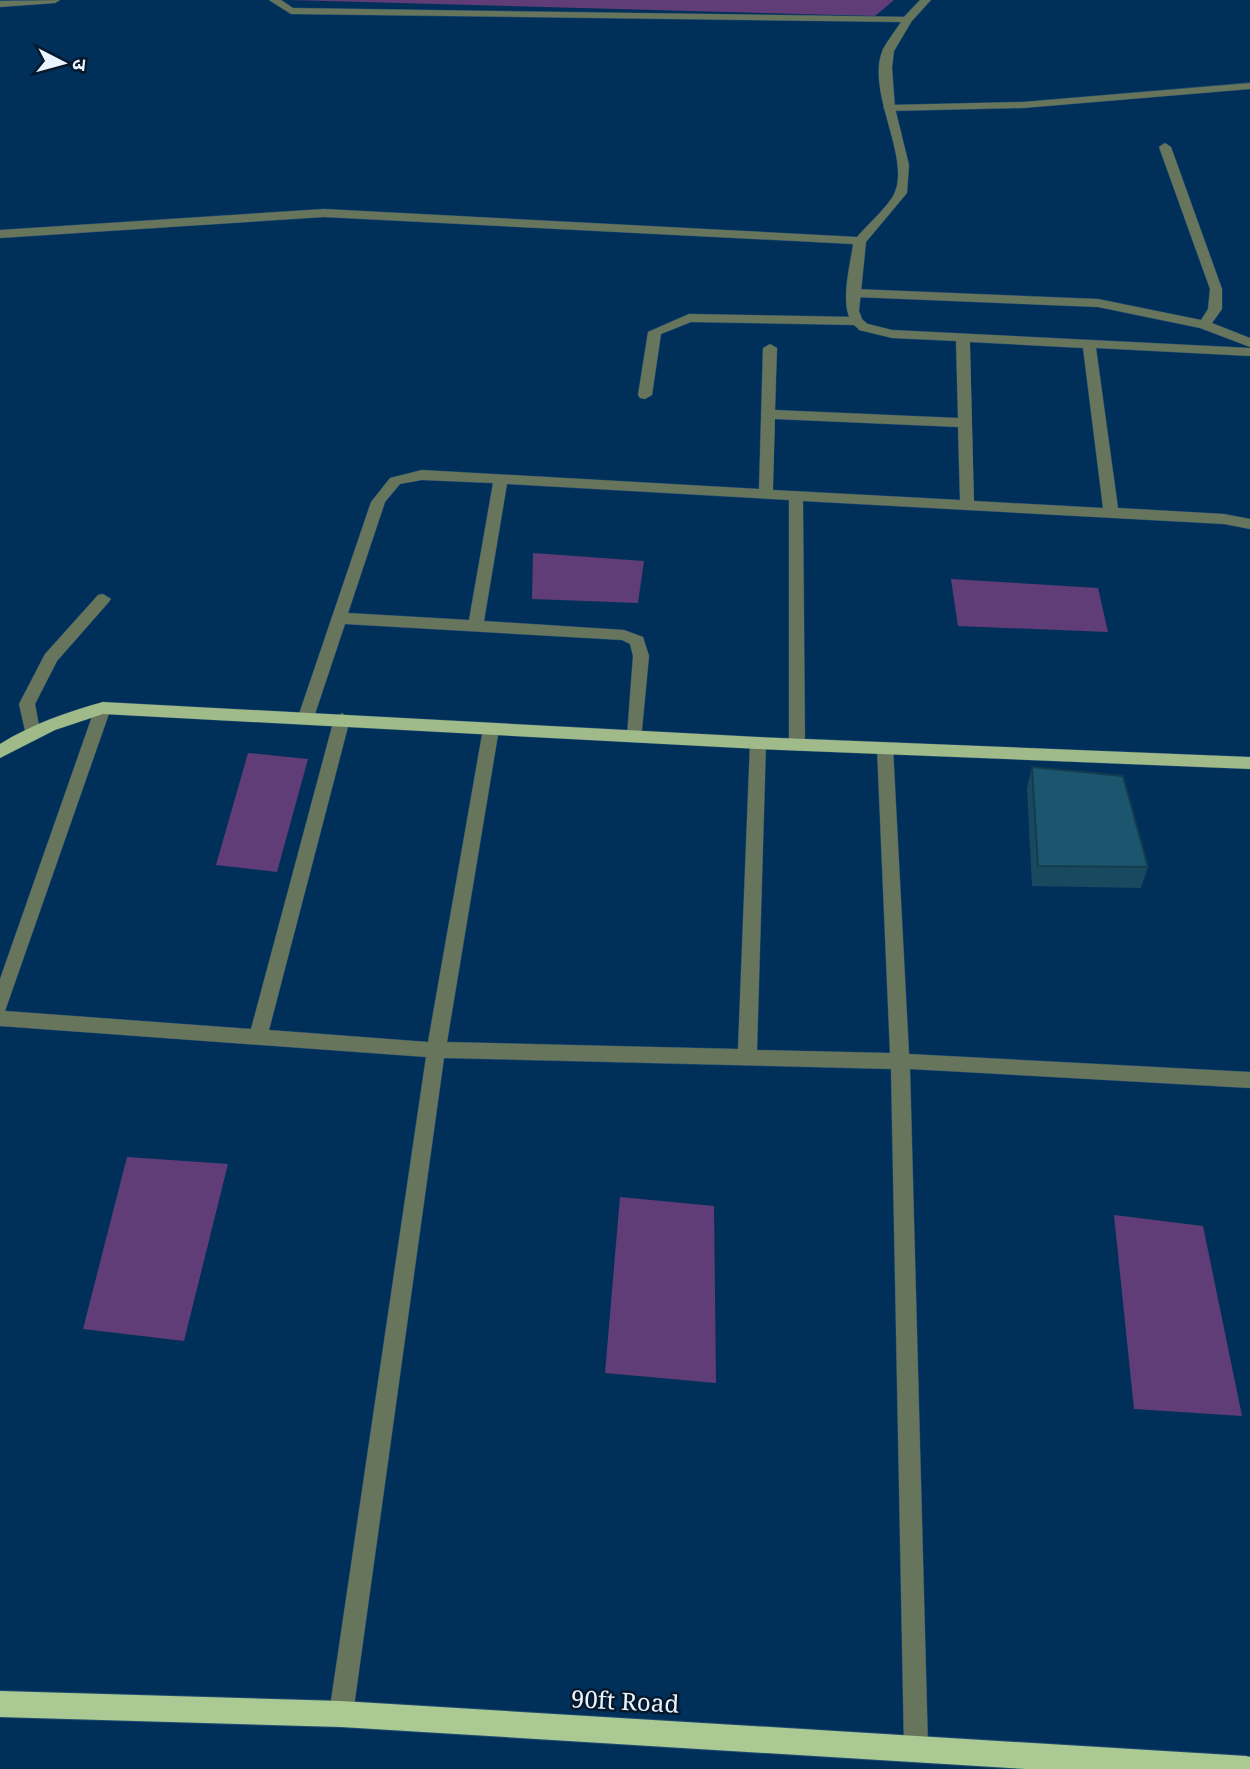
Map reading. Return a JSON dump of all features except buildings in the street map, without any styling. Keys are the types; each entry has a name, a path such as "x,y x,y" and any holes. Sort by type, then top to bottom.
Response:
{"highway":[{"name":"90ft Road","path":"0,1704 341,1714 1246,1769"}],"main road":[{"path":"0,752 32,731 65,718 103,708 797,745 1250,764"}],"street":[{"path":"0,4 55,0"},
{"path":"274,0 291,11 908,19"},
{"path":"860,324 852,312 860,241 901,193 903,165 889,108 886,68 888,51 908,19 926,0"},
{"path":"889,108 1023,105 1250,86"},
{"path":"1165,148 1216,289 1215,309 1204,325"},
{"path":"0,234 324,213 860,241"},
{"path":"855,293 1057,299 1133,308 1204,325 1250,343"},
{"path":"645,395 655,332 689,318 860,324 892,334 1250,352"},
{"path":"963,337 967,505"},
{"path":"1089,342 1111,513"},
{"path":"766,493 770,348"},
{"path":"768,414 965,423"},
{"path":"306,717 378,502 387,484 422,475 1111,513 1250,524"},
{"path":"476,625 501,480"},
{"path":"796,495 797,745"},
{"path":"32,731 27,704 51,658 103,598"},
{"path":"340,618 606,632 637,641 641,656 635,736"},
{"path":"0,1005 103,708"},
{"path":"258,1036 342,719"},
{"path":"341,1714 436,1050 491,729"},
{"path":"747,1059 758,743"},
{"path":"885,748 900,1061 916,1747"},
{"path":"0,1018 436,1050 900,1061 1250,1080"}],"shaded area":[{"path":"290,0 894,0 875,16"},
{"path":"533,553 644,561 638,603 532,599"},
{"path":"951,579 1098,588 1108,632 958,626"},
{"path":"248,753 308,759 277,872 216,865"},
{"path":"127,1157 228,1164 184,1341 83,1329"},
{"path":"620,1197 714,1206 716,1383 605,1373"},
{"path":"1114,1215 1203,1226 1242,1416 1134,1409"}]}
